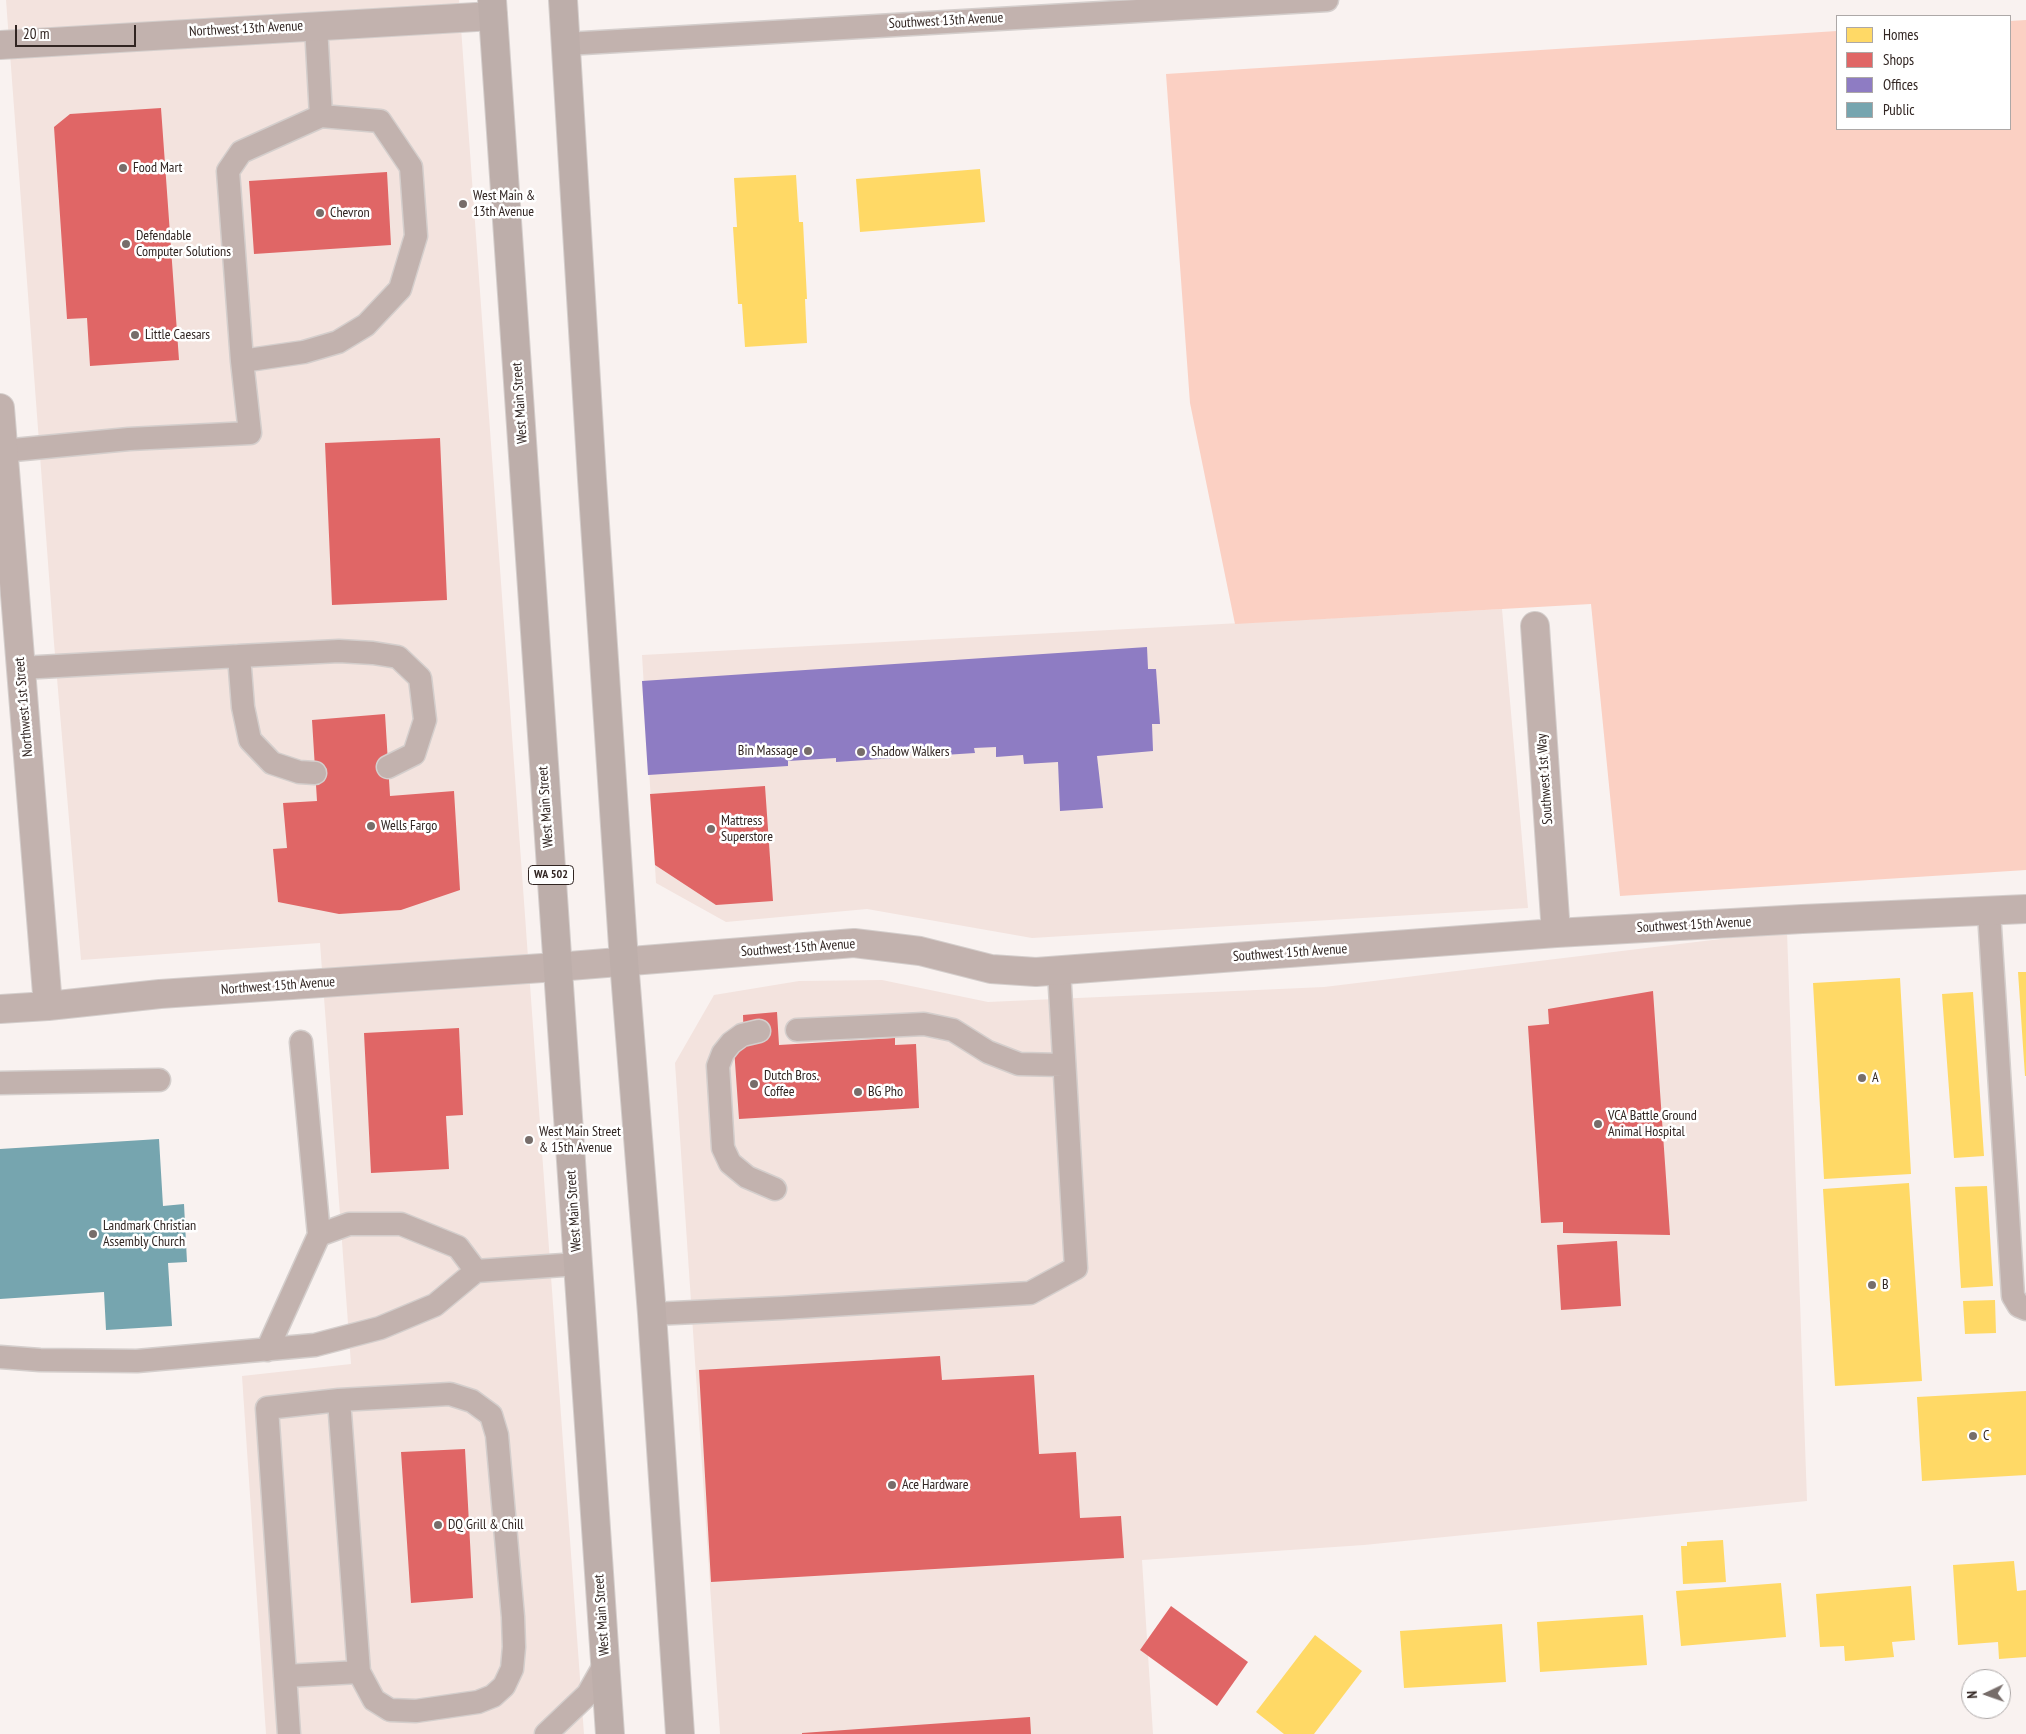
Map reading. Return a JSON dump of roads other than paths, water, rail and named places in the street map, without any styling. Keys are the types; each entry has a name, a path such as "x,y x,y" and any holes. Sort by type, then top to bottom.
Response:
{"highway":[{"path":"563,0 624,961 652,1314 680,1734"},
{"name":"West Main Street","path":"492,8 610,1734"}],"street":[{"name":"Northwest 13th Avenue","path":"0,44 316,26 492,8"},
{"name":"Northwest 1st Street","path":"0,408 48,1006"},
{"name":"Southwest 1st Way","path":"1535,626 1556,933"},
{"name":"Southwest 15th Avenue","path":"557,967 854,943 920,951 990,969 1036,972 1556,933 2026,909"},
{"name":"Northwest 15th Avenue","path":"0,1009 160,994 557,967"}],"lane":[{"name":"Southwest 13th Avenue","path":"566,44 1327,0"},
{"path":"316,26 321,116"},
{"path":"4,450 129,439 250,433 242,361 228,171 241,152 321,116 380,121 411,166 416,236 400,289 366,325 338,342 304,352 242,361"},
{"path":"21,668 339,651 398,657 420,678 425,720 414,754 388,767"},
{"path":"239,656 243,707 250,740 272,763 299,772 315,773"},
{"path":"1989,912 2013,1296 2019,1306 2026,1309"},
{"path":"652,1314 1030,1293 1076,1268 1058,970"},
{"path":"797,1030 924,1024 953,1030 988,1052 1019,1064 1063,1065"},
{"path":"759,1031 742,1036 731,1043 722,1053 718,1066 723,1148 730,1163 747,1177 775,1188"},
{"path":"267,1350 319,1235 301,1042"},
{"path":"0,1083 159,1080"},
{"path":"319,1235 349,1224 400,1224 458,1247 476,1271"},
{"path":"0,1357 40,1360 137,1361 315,1345 380,1328 435,1305 476,1271 578,1264"},
{"path":"289,1734 267,1408 339,1400 450,1394 472,1401 491,1415 497,1435 513,1617 514,1647 512,1669 504,1686 493,1696 478,1702 416,1710 390,1710 374,1700 359,1672 339,1400"},
{"path":"546,1734 588,1694 605,1664"},
{"path":"285,1676 359,1672"}],"place":[{"name":"Food Mart","path":"123,168"},
{"name":"West Main & 13th Avenue","path":"463,204"},
{"name":"Chevron","path":"320,213"},
{"name":"Defendable Computer Solutions","path":"126,244"},
{"name":"Little Caesars","path":"135,335"},
{"name":"Bin Massage","path":"808,751"},
{"name":"Shadow Walkers","path":"861,752"},
{"name":"Wells Fargo","path":"371,826"},
{"name":"Mattress Superstore","path":"711,829"},
{"name":"A","path":"1862,1078"},
{"name":"Dutch Bros. Coffee","path":"754,1084"},
{"name":"BG Pho","path":"858,1092"},
{"name":"VCA Battle Ground Animal Hospital","path":"1598,1124"},
{"name":"West Main Street & 15th Avenue","path":"529,1140"},
{"name":"Landmark Christian Assembly Church","path":"93,1234"},
{"name":"B","path":"1872,1285"},
{"name":"C","path":"1973,1436"},
{"name":"Ace Hardware","path":"892,1485"},
{"name":"DQ Grill & Chill","path":"438,1525"}]}
